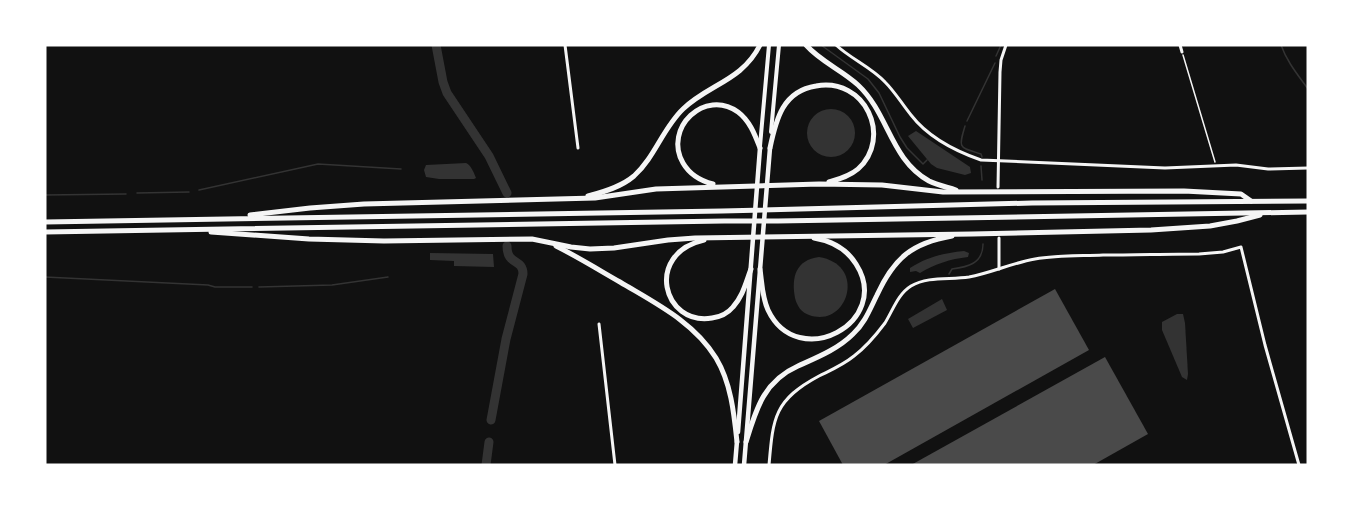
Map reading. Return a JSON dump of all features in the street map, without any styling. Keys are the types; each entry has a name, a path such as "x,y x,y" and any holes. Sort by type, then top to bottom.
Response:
{"highway":[{"path":"571,198 603,192 618,186 634,175 645,164 670,124 682,110 695,99 743,69 760,45"},
{"path":"806,45 858,85 870,99 909,166 930,181 969,192"},
{"path":"770,148 774,128 781,111 789,99 799,91 812,86 835,85 853,93 866,107 870,116 873,133 870,151 864,162 851,174 819,184"},
{"path":"727,186 705,182 694,176 684,165 679,155 678,142 685,122 699,109 718,105 728,107 746,120 760,148"},
{"path":"221,219 364,204 606,197 656,189 819,184 882,185 943,192 1184,191 1240,194 1252,202"},
{"path":"45,222 722,211 1032,203 1308,201"},
{"path":"177,230 309,239 384,241 532,239 571,247 599,249 676,239 1185,228 1237,221 1270,212"},
{"path":"45,232 1308,212"},
{"path":"746,442 758,406 772,385 789,370 837,347 852,335 863,323 887,275 904,256 914,248 934,240 967,234"},
{"path":"760,269 768,310 776,322 788,332 808,339 822,338 840,332 850,324 859,312 864,295 863,278 858,267 846,251 835,243 817,238 795,236"},
{"path":"716,238 686,246 670,263 667,285 672,300 680,310 703,318 722,315 731,309 741,296 751,269"},
{"path":"546,242 642,295 679,318 700,337 716,358 723,373 732,405 737,442"}],"main road":[{"path":"735,465 769,45"},
{"path":"744,465 778,45"}],"street":[{"path":"565,45 578,148"},
{"path":"836,45 885,81 912,117 933,135 965,155 981,160 1156,168 1236,165 1268,170 1308,168"},
{"path":"998,187 1000,72 1006,45"},
{"path":"1180,45 1182,52"},
{"path":"999,238 999,269"},
{"path":"769,465 772,430 782,404 795,390 842,365 861,350 877,334 901,295 922,281 971,277 1047,257 1199,254 1223,252 1241,247 1299,465"},
{"path":"599,324 615,465"}],"path":[{"path":"1182,52 1215,166"}],"shaded area":[{"path":"826,109 836,109 848,116 855,128 855,138 848,150 836,157 826,157 811,146 807,138 807,128 818,113"},
{"path":"916,131 970,167 971,173 965,175 937,168 931,164 908,136"},
{"path":"466,163 471,167 476,178 426,177 424,170 426,165"},
{"path":"964,251 969,253 968,257 943,262 920,273 910,272 910,268 929,258"},
{"path":"430,253 493,254 494,267 454,266 454,261 430,260"},
{"path":"819,257 834,262 843,271 847,283 847,294 842,305 833,313 822,317 809,315 802,310 796,301 794,290 795,277 800,266"},
{"path":"942,299 947,310 913,328 908,319"},
{"path":"1177,314 1183,314 1185,323 1187,380 1182,377 1162,330 1162,322"}],"building":[{"path":"1055,289 1089,350 884,465 843,465 819,421"},
{"path":"1105,357 1148,434 1093,465 911,465"}],"waterway":[{"path":"436,45 447,93 489,156 507,193"},
{"path":"821,45 868,79 879,93 907,148 923,164 927,160"},
{"path":"996,56 1001,45"},
{"path":"1281,45 1308,89"},
{"path":"967,121 995,63"},
{"path":"965,126 961,139 962,146 981,154 982,157"},
{"path":"199,190 318,164 401,169"},
{"path":"981,166 982,180"},
{"path":"137,193 189,192"},
{"path":"45,195 126,194"},
{"path":"949,274 952,269 977,260 983,244"},
{"path":"491,420 506,339 523,274 520,266 509,257 507,246"},
{"path":"45,277 252,287"},
{"path":"259,287 332,285 388,277"},
{"path":"486,465 489,442"}]}
